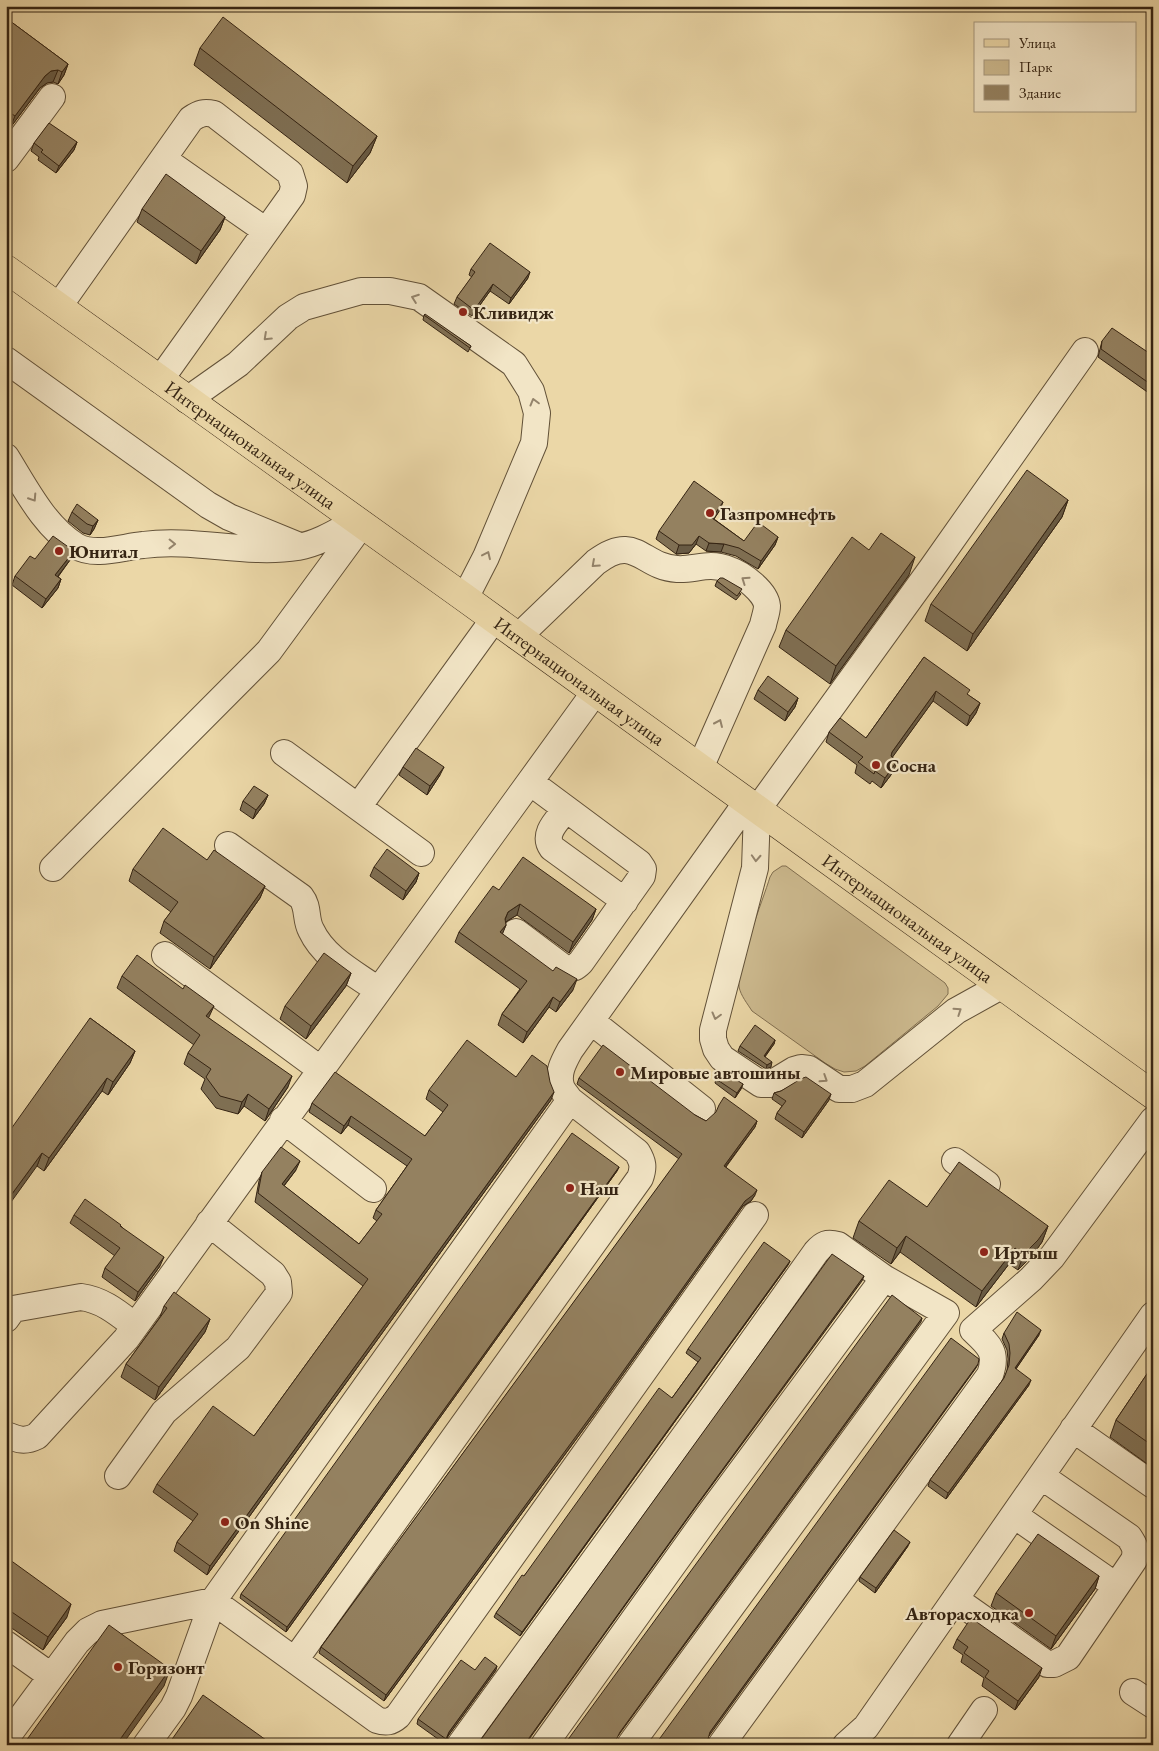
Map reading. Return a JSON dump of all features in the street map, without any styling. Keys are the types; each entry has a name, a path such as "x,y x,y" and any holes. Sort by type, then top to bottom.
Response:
{"main road":[{"name":"Интернациональная улица","path":"6,269 1153,1095"}],"lane":[{"path":"7,157 52,97"},
{"path":"59,306 191,119 205,112 214,114 290,173 294,186 292,195 160,380"},
{"path":"163,159 266,232"},
{"path":"188,400 238,364 288,317 304,307 361,291 390,291 419,297 514,364 531,391 537,413 534,444 486,557 465,598"},
{"path":"295,1660 640,1178 644,1168 637,1152 570,1100 561,1086 563,1063 570,1050 932,568 1085,351"},
{"path":"6,360 208,505 229,517 300,546"},
{"path":"6,458 52,527 77,546 90,552 146,544 172,543 272,550 316,542 359,523"},
{"path":"53,868 269,652 359,523"},
{"path":"518,637 596,562 616,550 634,552 661,565 676,569 712,566 731,570 760,590 767,605 763,625 700,768"},
{"path":"358,807 494,619"},
{"path":"6,1435 28,1440 37,1436 126,1340 283,1120 595,692"},
{"path":"284,753 421,853"},
{"path":"516,932 564,968 576,967 625,901 642,876 643,870 639,864 530,782"},
{"path":"752,806 755,868 713,1030 716,1049 722,1058 761,1084 771,1084 801,1068 809,1069 839,1089 852,1089 865,1084 956,1011 1001,986"},
{"path":"566,809 548,833 549,844 625,901"},
{"path":"228,845 301,897 306,906 310,929 323,949 378,990"},
{"path":"164,955 320,1069"},
{"path":"591,1021 702,1109"},
{"path":"146,1745 179,1696 213,1601 570,1100"},
{"path":"283,1120 373,1189"},
{"path":"973,1330 1031,1279 1057,1235 1153,1120"},
{"path":"955,1161 1010,1201"},
{"path":"6,1738 77,1642 88,1631 102,1624 213,1601 377,1720 393,1721 756,1214"},
{"path":"118,1476 164,1412 238,1348 279,1293 278,1282 273,1274 209,1223"},
{"path":"460,1745 823,1245 830,1243 838,1245 884,1278 973,1330 990,1346 994,1358 990,1375 721,1745"},
{"path":"544,1745 708,1516 884,1278"},
{"path":"9,1310 81,1297 104,1303 135,1326"},
{"path":"630,1745 946,1313"},
{"path":"846,1745 872,1736 956,1599 1153,1315"},
{"path":"1073,1429 1153,1485"},
{"path":"956,1599 1047,1664 1054,1664 1068,1657 1134,1560 1136,1552 1134,1545 1128,1537 1041,1476"},
{"path":"1014,1515 1116,1586"},
{"path":"6,1644 51,1676"},
{"path":"960,1745 984,1710"}],"green space":[{"path":"782,866 786,866 945,983 948,988 948,994 938,1006 865,1066 856,1071 844,1072 825,1063 752,1011 740,990 739,977 756,917 770,877 773,872"}],"building":[{"path":"223,17 377,136 353,166 200,48"},
{"path":"6,18 68,64 62,72 58,70 51,71 45,76 15,116 6,110"},
{"path":"49,123 77,142 59,166 41,152 43,150 34,143"},
{"path":"166,174 225,217 201,251 142,209"},
{"path":"490,243 530,272 511,298 493,284 474,310 457,297 475,272 471,269"},
{"path":"424,315 471,346 470,348"},
{"path":"1112,328 1153,354 1153,386 1101,349 1102,341"},
{"path":"1027,470 1068,500 973,634 931,604"},
{"path":"694,481 723,502 712,518 744,541 758,522 778,537 761,561 739,548 709,543 699,536 692,545 679,545 659,531"},
{"path":"77,504 98,520 93,526 87,524 72,512"},
{"path":"881,533 915,557 836,666 786,630 852,537 869,550"},
{"path":"53,536 74,551 55,575 61,579 46,599 15,576 30,556 35,559"},
{"path":"720,578 742,589 737,596 717,581"},
{"path":"924,657 970,690 967,694 980,703 970,716 936,691 892,752 891,756 897,761 885,778 875,771 874,774 858,762 863,757 829,732 840,718 866,738"},
{"path":"768,676 798,698 788,712 758,690"},
{"path":"416,748 444,767 430,786 403,767"},
{"path":"254,786 268,795 256,810 243,801"},
{"path":"163,828 207,860 214,850 265,886 214,957 164,921 178,902 133,869"},
{"path":"387,849 419,873 406,891 374,867"},
{"path":"523,857 596,909 573,942 520,904 508,912 505,919 506,925 500,932 553,971 556,967 577,979 560,1002 553,997 527,1032 502,1014 527,981 459,932 493,886 499,890"},
{"path":"324,953 351,973 311,1026 285,1006"},
{"path":"137,955 183,989 185,985 214,1006 206,1016 292,1076 269,1109 248,1094 242,1102 220,1096 206,1077 211,1069 188,1053 200,1035 122,976"},
{"path":"90,1018 135,1051 113,1082 107,1078 49,1158 42,1153 6,1202 6,1136"},
{"path":"755,1025 775,1040 764,1056 772,1062 767,1065 740,1046"},
{"path":"467,1040 516,1077 532,1055 547,1066 554,1092 210,1566 177,1542 198,1514 157,1484 213,1406 254,1436 368,1279 258,1193 262,1172 281,1147 300,1161 282,1184 359,1244 382,1214 376,1210 412,1159 351,1116 344,1126 312,1103 335,1072 425,1136 448,1105 429,1090"},
{"path":"603,1045 695,1115 706,1121 716,1112 724,1097 757,1121 724,1166 757,1190 745,1201 596,1409 386,1695 321,1647 682,1154 579,1078"},
{"path":"722,1071 743,1084 737,1093 716,1079"},
{"path":"806,1077 831,1094 804,1132 777,1113 786,1101 774,1093"},
{"path":"572,1133 619,1167 287,1627 241,1594"},
{"path":"959,1162 1048,1226 1038,1240 1024,1254 1015,1248 982,1291 906,1236 897,1248 859,1221 889,1180 927,1207"},
{"path":"85,1199 164,1257 138,1292 105,1268 120,1248 74,1215"},
{"path":"764,1242 790,1261 522,1632 496,1613 659,1388 672,1398 701,1358 688,1349"},
{"path":"832,1254 864,1276 524,1745 477,1745 814,1279"},
{"path":"174,1292 210,1319 159,1387 126,1364 167,1308 164,1306"},
{"path":"892,1295 922,1318 612,1745 564,1745"},
{"path":"1017,1312 1041,1330 1015,1368 1031,1380 948,1493 930,1480 1004,1378 1009,1365 1010,1353 1009,1344 1004,1333"},
{"path":"951,1338 979,1359 978,1364 710,1732 704,1745 655,1745"},
{"path":"1153,1365 1153,1446 1116,1420"},
{"path":"894,1530 910,1542 876,1588 860,1577"},
{"path":"1038,1534 1099,1576 1056,1636 996,1593"},
{"path":"6,1557 71,1604 48,1637 6,1608"},
{"path":"971,1618 1042,1668 1018,1701 985,1677 989,1671 964,1653 968,1647 957,1639"},
{"path":"109,1625 170,1669 116,1745 23,1745"},
{"path":"485,1657 497,1666 449,1732 446,1739 418,1719 461,1660 475,1670"},
{"path":"203,1695 266,1740 263,1745 168,1745"}],"place":[{"name":"Кливидж","path":"463,312"},
{"name":"Газпромнефть","path":"710,513"},
{"name":"Юнитал","path":"59,551"},
{"name":"Сосна","path":"876,765"},
{"name":"Мировые автошины","path":"620,1072"},
{"name":"Наш","path":"570,1188"},
{"name":"Иртыш","path":"984,1252"},
{"name":"On Shine","path":"225,1522"},
{"name":"Авторасходка","path":"1029,1613"},
{"name":"Горизонт","path":"118,1667"}]}
